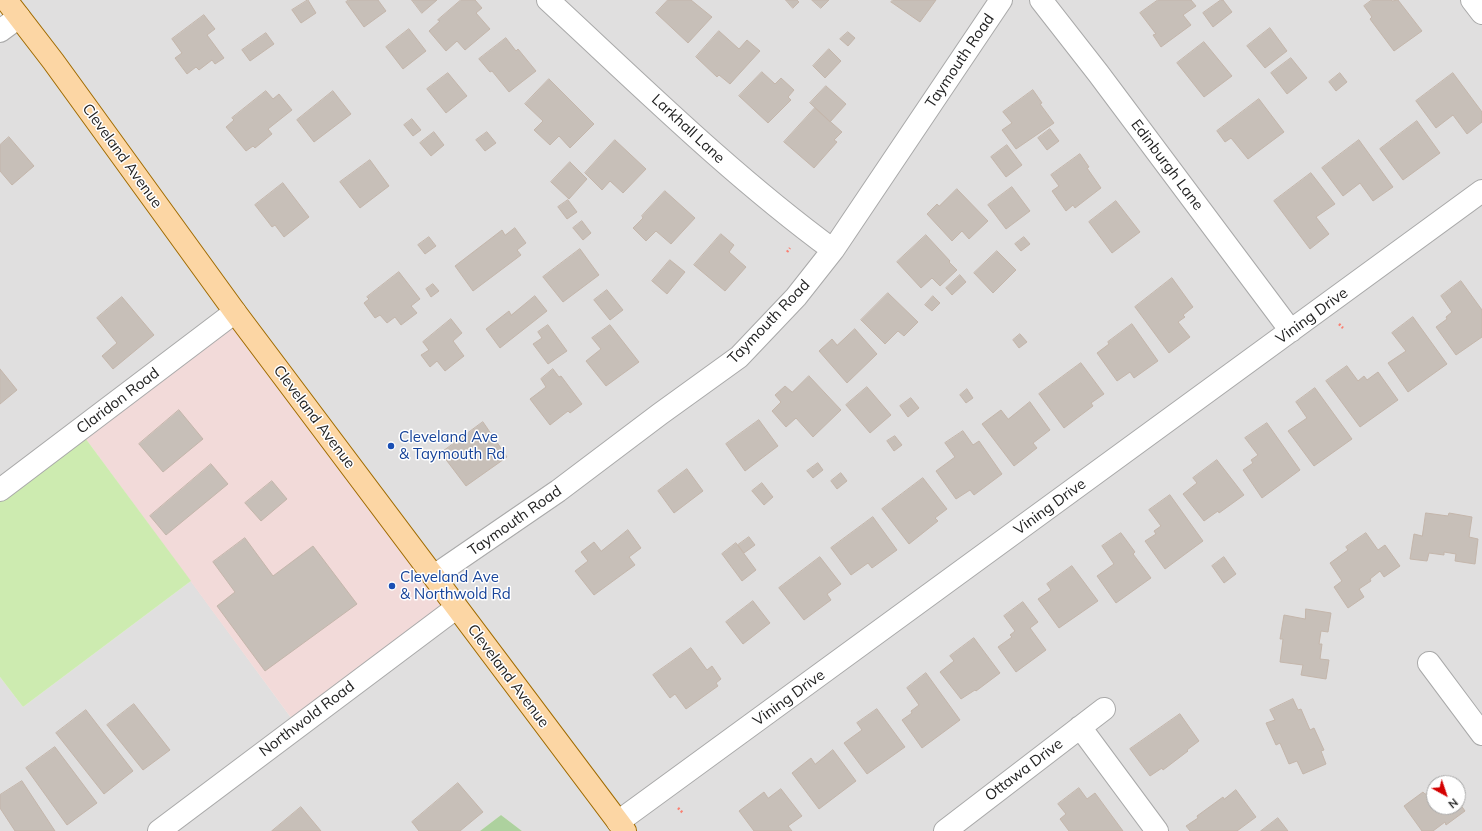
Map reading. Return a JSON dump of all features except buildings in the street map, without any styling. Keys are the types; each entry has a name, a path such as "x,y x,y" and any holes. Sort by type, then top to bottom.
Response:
{"main road":[{"name":"Cleveland Avenue","path":"6,0 53,61 235,312 434,576 456,608 622,826"}],"street":[{"name":"Larkhall Lane","path":"548,0 734,172 804,229 833,250"},
{"name":"Taymouth Road","path":"434,576 558,492 660,414 739,357 796,297 833,250 1001,0"},
{"name":"Edinburgh Lane","path":"1041,0 1098,73 1291,331"},
{"path":"1472,0 1482,13"},
{"path":"0,31 19,17"},
{"name":"Vining Drive","path":"622,826 1482,191"},
{"name":"Claridon Road","path":"0,490 235,312"},
{"name":"Northwold Road","path":"159,831 456,608"},
{"path":"1429,664 1482,734"},
{"name":"Ottawa Drive","path":"945,831 1104,709"},
{"path":"1080,727 1157,831"}],"path":[{"path":"678,808 684,813"}],"shaded area":[{"path":"6,0 1482,0 1482,831 522,831 501,815 480,831 0,831 0,677 23,707 191,581 300,730 237,315 0,495 0,29"},
{"path":"237,315 459,612 300,730 80,431"}],"green space":[{"path":"80,431 191,581 23,707 0,677 0,495"},
{"path":"501,815 522,831 480,831"}],"place":[{"name":"Cleveland Ave & Taymouth Rd","path":"391,446"},
{"name":"Cleveland Ave & Northwold Rd","path":"392,586"}]}
